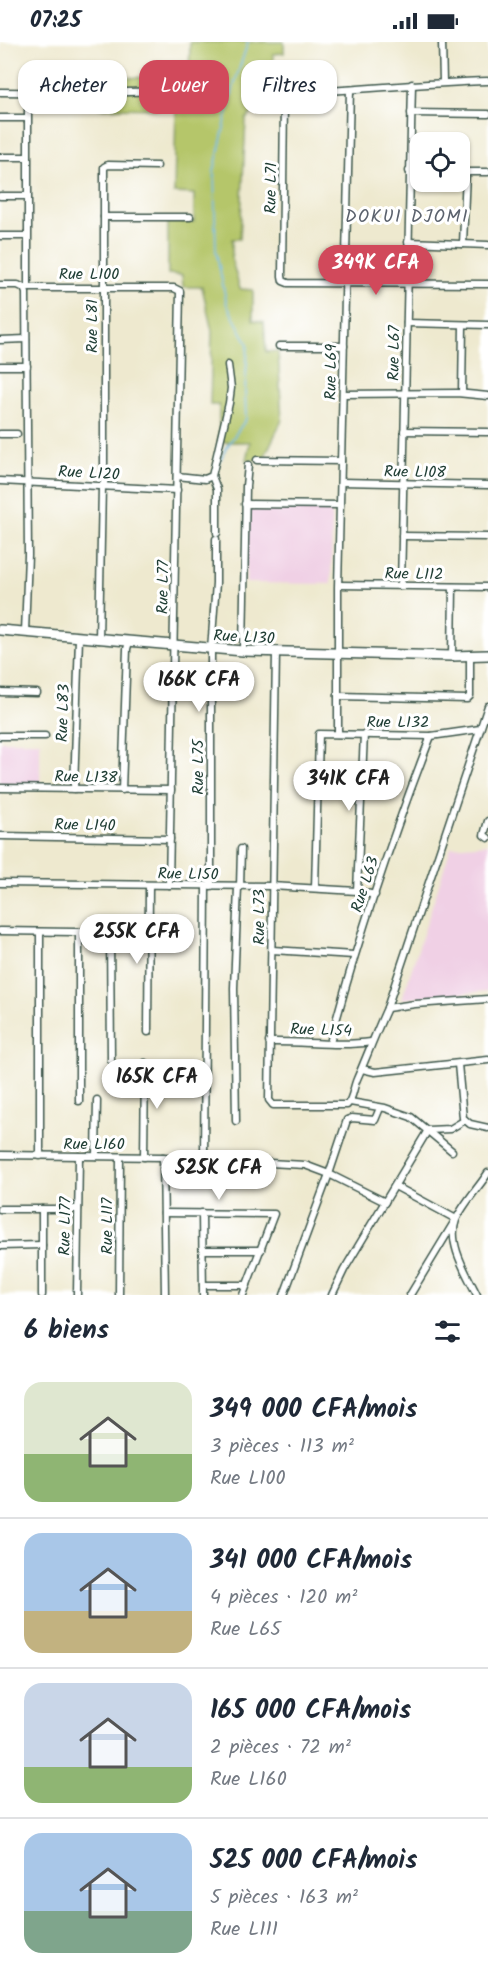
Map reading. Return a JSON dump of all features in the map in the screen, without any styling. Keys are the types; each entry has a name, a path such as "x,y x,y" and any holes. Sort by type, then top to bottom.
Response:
{"street":[{"path":"442,42 443,82"},
{"path":"351,90 412,84 488,81"},
{"name":"Rue L67","path":"401,586 412,84"},
{"name":"Rue L71","path":"345,284 283,281 284,102 286,96 292,93 351,90"},
{"name":"Rue L69","path":"338,734 340,505 351,90"},
{"path":"0,92 18,93"},
{"path":"411,113 488,114"},
{"path":"25,632 28,555 26,482 27,114"},
{"path":"0,118 27,118"},
{"path":"0,157 27,157"},
{"name":"Rue L81","path":"99,640 103,486 105,166 157,166"},
{"path":"470,172 488,172"},
{"path":"462,192 463,244"},
{"path":"0,196 27,196"},
{"path":"104,217 190,217"},
{"path":"0,236 27,236"},
{"path":"408,242 488,245"},
{"path":"345,284 488,285"},
{"name":"Rue L100","path":"0,285 18,285 26,288 179,289"},
{"name":"Rue L77","path":"169,885 181,294 179,289"},
{"path":"407,323 488,325"},
{"path":"462,393 463,325"},
{"path":"0,340 27,339"},
{"path":"279,346 344,346"},
{"path":"177,476 205,479 212,476 229,403 231,388 228,365"},
{"path":"0,366 27,366"},
{"path":"343,394 462,393 488,396"},
{"path":"404,431 488,432"},
{"path":"0,434 17,434"},
{"path":"257,460 341,461"},
{"path":"243,651 245,504 248,465"},
{"name":"Rue L75","path":"204,1159 210,650 216,590 217,536 217,489 212,476"},
{"name":"Rue L120","path":"0,481 177,490"},
{"name":"Rue L108","path":"341,482 488,485"},
{"path":"245,504 340,505"},
{"path":"402,536 488,537"},
{"name":"Rue L112","path":"339,585 488,587"},
{"path":"452,656 453,587"},
{"name":"Rue L130","path":"0,630 210,650 488,655"},
{"name":"Rue L83","path":"74,789 79,638"},
{"path":"122,790 129,642"},
{"name":"Rue L73","path":"276,652 271,886 270,1103 273,1105 348,1104"},
{"path":"338,696 467,699 470,696 470,656"},
{"path":"0,692 37,693"},
{"path":"452,1151 411,1117 380,1108 348,1104 371,1042 387,1008 488,706"},
{"name":"Rue L132","path":"315,888 318,736 321,733 432,736 480,729"},
{"path":"357,891 364,734"},
{"path":"0,736 45,736"},
{"name":"Rue L63","path":"330,1042 354,955 402,810 432,736"},
{"name":"Rue L138","path":"0,788 171,790"},
{"path":"488,821 484,835 488,838"},
{"name":"Rue L140","path":"0,836 170,839"},
{"path":"236,1121 234,988 241,849"},
{"name":"Rue L150","path":"0,883 271,886 357,891 375,895"},
{"path":"148,1032 149,886"},
{"path":"0,931 149,933"},
{"path":"40,932 40,1156"},
{"path":"79,932 79,1101"},
{"path":"111,932 111,1060"},
{"path":"272,950 354,955"},
{"path":"387,1008 488,999"},
{"name":"Rue L154","path":"269,1042 330,1042 350,1045 371,1042"},
{"path":"362,1070 375,1072 488,1060"},
{"path":"144,1157 145,1063"},
{"path":"458,1064 465,1120 470,1124 488,1128"},
{"path":"96,1156 97,1100"},
{"path":"285,1295 346,1120 352,1118 375,1120 380,1108"},
{"path":"428,1130 450,1129 465,1120"},
{"path":"332,1295 344,1270 428,1130"},
{"name":"Rue L160","path":"0,1155 163,1157 305,1165 329,1174 385,1202"},
{"name":"Rue L177","path":"76,1295 79,1156"},
{"name":"Rue L117","path":"119,1295 120,1157"},
{"path":"163,1157 165,1295"},
{"path":"410,1295 456,1220 487,1177"},
{"path":"395,1186 456,1220"},
{"path":"0,1209 78,1209"},
{"path":"42,1209 42,1295"},
{"path":"164,1213 273,1213 274,1216 243,1295"},
{"path":"202,1213 203,1295"},
{"path":"456,1220 454,1241 463,1267 477,1295"},
{"path":"0,1246 42,1245"},
{"path":"203,1250 261,1250"},
{"path":"203,1285 246,1285"}],"shaded area":[{"path":"247,508 332,508 331,584 246,583"},
{"path":"0,741 40,741 40,784 0,784"},
{"path":"488,844 488,991 402,999 451,847"}],"green space":[{"path":"190,42 284,42 284,53 273,54 273,60 241,60 241,114 251,114 246,119 240,239 232,239 232,261 240,289 253,290 253,320 264,322 266,352 278,351 282,420 263,460 246,460 250,442 219,442 219,405 210,405 212,331 202,287 183,287 182,275 168,274 168,222 194,222 194,194 174,193 176,114 229,114 229,60 190,60"},
{"path":"127,77 139,77 139,109 127,108"}],"waterway":[{"path":"219,463 226,448 246,419 248,344 227,305 216,251 214,171 234,85 248,42"}],"district":[{"name":"DOKUI DJOMI","path":"407,216"}]}
